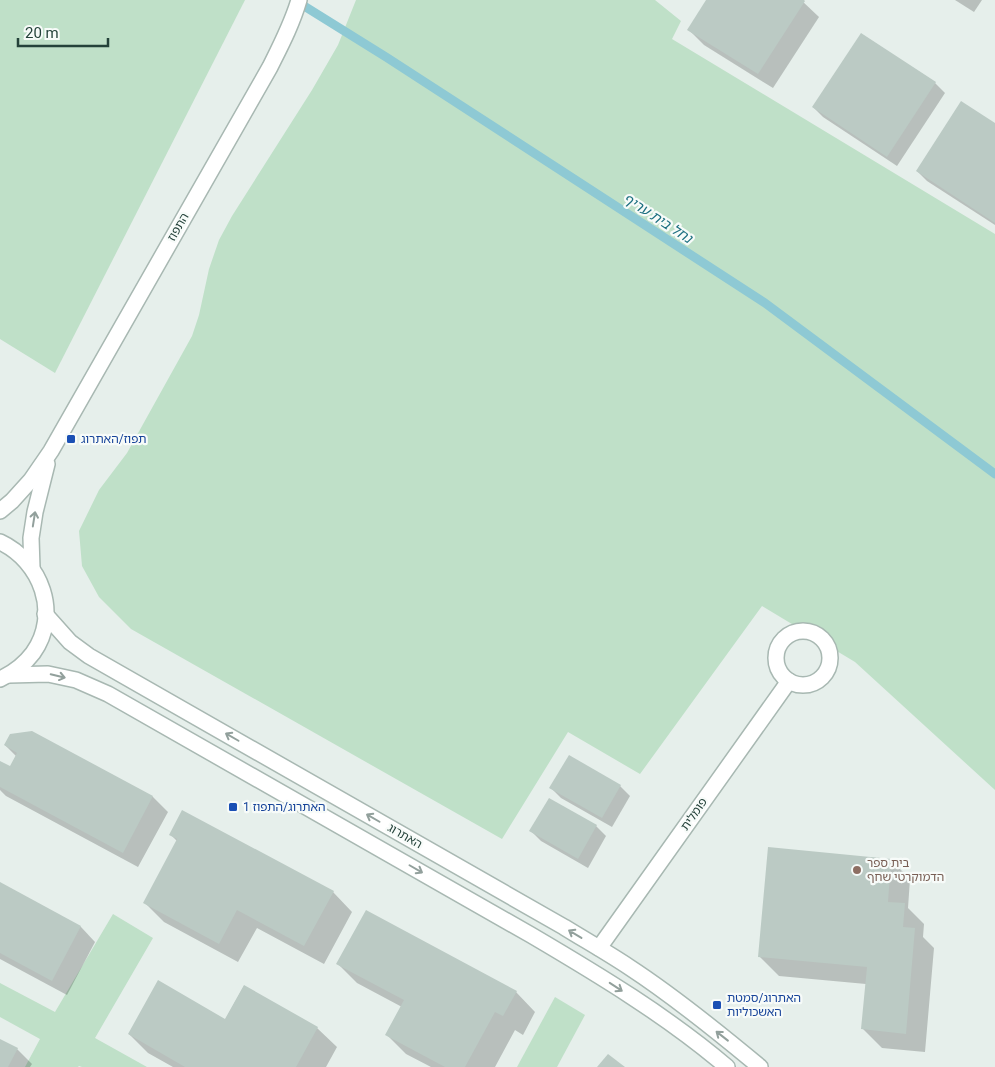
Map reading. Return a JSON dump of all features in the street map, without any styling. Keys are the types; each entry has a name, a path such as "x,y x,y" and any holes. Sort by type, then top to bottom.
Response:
{"street":[{"name":"התפוז","path":"0,511 31,480 51,451 284,40 299,0"},
{"name":"התפוז","path":"32,568 31,538 34,512 51,451"},
{"path":"0,542 22,555 32,568 42,586 46,604 45,623 40,641 28,660 5,677"},
{"name":"האתרוג","path":"45,614 70,642 90,656 629,967 683,1005 760,1067"},
{"name":"האתרוג","path":"5,677 48,674 76,680 108,694 598,974 652,1010 727,1067"},
{"name":"פומלית","path":"599,948 789,680"}],"green space":[{"path":"0,0 245,0 55,373 0,339"},
{"path":"356,0 655,0 681,21 672,39 995,234 995,790 855,662 762,606 640,774 568,732 502,839 131,629 99,597 82,566 79,531 99,490 127,453 192,336 199,315 209,269 219,240 338,45"},
{"path":"113,914 153,938 95,1038 147,1067 25,1067 40,1039 0,1017 0,983 55,1012"},
{"path":"555,997 585,1015 557,1067 517,1067"}],"building":[{"path":"706,0 805,1 758,74 687,30"},
{"path":"861,33 936,82 887,157 812,107"},
{"path":"961,101 995,123 995,223 916,171"},
{"path":"32,731 153,796 123,853 0,787 0,761 10,766 17,753 4,745 10,734"},
{"path":"569,755 621,785 602,818 549,788"},
{"path":"549,798 597,825 578,859 529,831"},
{"path":"182,810 334,891 304,946 237,910 219,944 143,903 177,839 169,835"},
{"path":"768,847 891,859 888,902 905,903 903,927 915,928 906,1034 861,1029 867,967 758,957"},
{"path":"0,882 81,926 52,981 0,953"},
{"path":"366,910 517,991 503,1016 495,1012 465,1067 445,1067 385,1035 404,1000 336,964"},
{"path":"158,980 225,1019 244,985 318,1027 296,1067 185,1067 128,1034"},
{"path":"0,1039 18,1048 8,1067 0,1067"},
{"path":"608,1054 625,1067 597,1067"}],"waterway":[{"name":"נחל בית עריף","path":"296,1 386,57 765,303 995,474"}],"place":[{"name":"תפוז/האתרוג","path":"71,439"},
{"name":"האתרוג/התפוז 1","path":"233,807"},
{"name":"בית ספר הדמוקרטי שחף","path":"857,870"},
{"name":"האתרוג/סמטת האשכוליות","path":"717,1005"}]}
